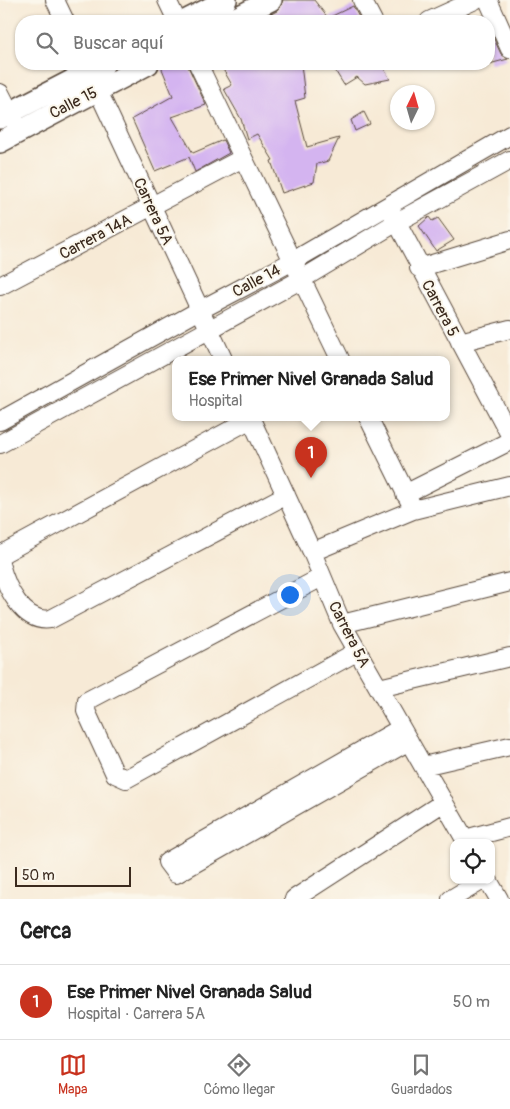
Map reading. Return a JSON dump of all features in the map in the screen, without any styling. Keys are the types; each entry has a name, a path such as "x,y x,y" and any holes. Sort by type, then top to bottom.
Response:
{"street":[{"path":"55,0 62,15"},
{"path":"167,0 174,15"},
{"path":"197,15 226,0"},
{"path":"242,15 271,0"},
{"path":"362,0 371,15"},
{"path":"442,15 475,0"},
{"path":"488,0 495,15"},
{"path":"495,16 510,49"},
{"name":"Calle 15","path":"0,142 10,120 94,72 108,70"},
{"path":"201,70 339,356"},
{"name":"Carrera 5A","path":"94,72 152,206 222,356"},
{"path":"0,93 10,120"},
{"name":"Calle 14","path":"0,421 200,310 293,261 510,135"},
{"name":"Carrera 14A","path":"0,286 243,158"},
{"name":"Calle 14","path":"0,444 302,279 397,222 510,160"},
{"name":"Carrera 5","path":"389,206 460,342 508,425"},
{"path":"420,268 510,240"},
{"path":"460,342 510,329"},
{"path":"0,560 2,554 245,421"},
{"name":"Carrera 5A","path":"251,421 312,552 342,624 465,839"},
{"path":"370,421 413,510"},
{"path":"405,494 510,441"},
{"path":"312,552 413,510 510,486"},
{"path":"0,564 6,580 23,610 42,620 51,619 286,496"},
{"path":"322,577 86,701 86,711 115,774 126,779 358,651"},
{"path":"342,624 510,582"},
{"path":"379,688 510,657"},
{"path":"405,734 176,874 167,862 405,734"},
{"path":"423,766 510,746"},
{"path":"294,899 444,802"},
{"path":"472,839 510,827"},
{"path":"451,899 476,884"},
{"path":"490,884 499,899"}],"building":[{"path":"283,0 314,0 326,15 269,15 277,11"},
{"path":"353,6 358,15 334,15"},
{"path":"495,41 501,54 508,59 495,62"},
{"path":"162,70 190,70 206,105 172,117 193,153 223,140 229,153 195,172 189,157 155,171 132,119 173,96"},
{"path":"223,70 302,70 305,98 295,101 307,147 339,138 328,161 317,164 314,182 282,193 271,161 273,160 257,134 247,139 241,119 224,89 232,85"},
{"path":"335,70 385,70 390,79 365,84 357,77 344,85"},
{"path":"364,112 370,124 355,131 351,120"},
{"path":"429,217 432,221 438,218 454,240 436,251 419,226"}],"place":[{"name":"Ese Primer Nivel Granada Salud","path":"311,478"}]}
